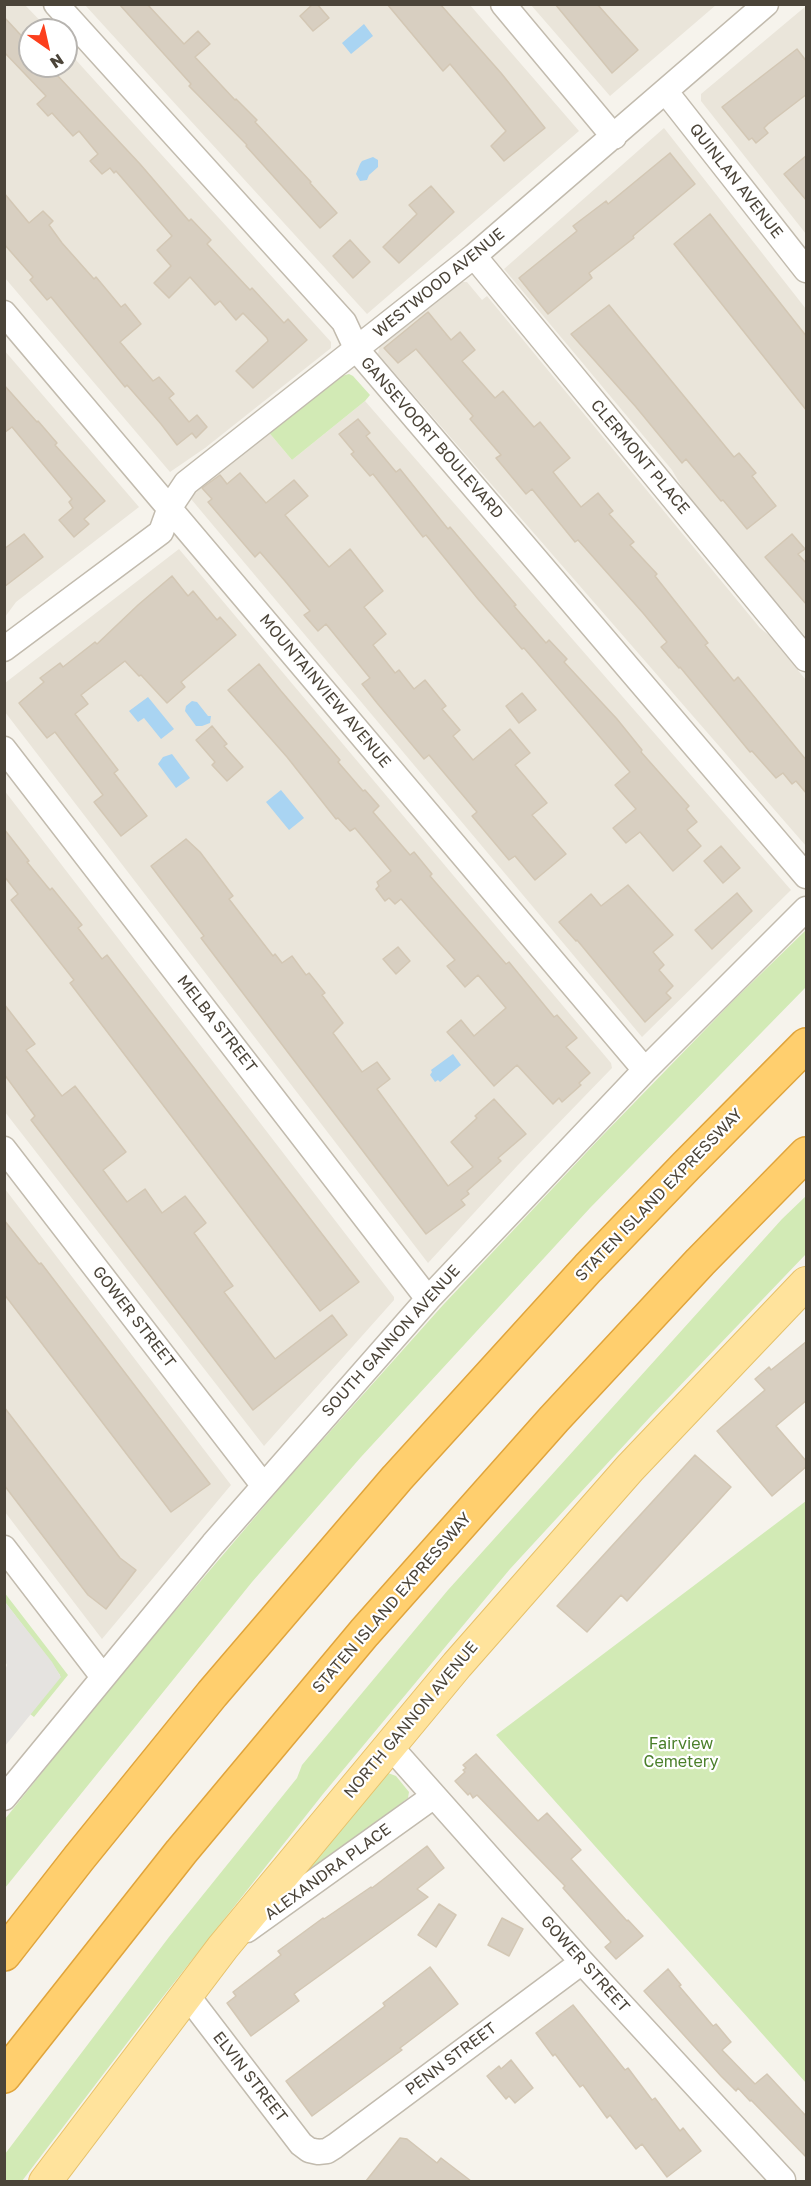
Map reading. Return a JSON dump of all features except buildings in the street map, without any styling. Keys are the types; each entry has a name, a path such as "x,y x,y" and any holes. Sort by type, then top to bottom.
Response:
{"highway":[{"name":"STATEN ISLAND EXPRESSWAY","path":"4,1954 212,1694 397,1478 588,1268 807,1045"},
{"name":"STATEN ISLAND EXPRESSWAY","path":"4,2076 181,1852 364,1633 554,1419 700,1262 807,1154"}],"main road":[{"name":"NORTH GANNON AVENUE","path":"45,2181 223,1947 389,1745 630,1468 807,1283"}],"street":[{"name":"GANSEVOORT BOULEVARD","path":"56,4 344,322 357,350 807,876"},
{"path":"503,4 614,136"},
{"name":"WESTWOOD AVENUE","path":"4,649 161,532 170,507 186,483 474,256 766,4"},
{"name":"QUINLAN AVENUE","path":"666,92 807,270"},
{"name":"CLERMONT PLACE","path":"474,256 807,659"},
{"name":"MOUNTAINVIEW AVENUE","path":"4,313 645,1070"},
{"name":"MELBA STREET","path":"4,749 428,1299"},
{"name":"SOUTH GANNON AVENUE","path":"4,1798 264,1485 428,1299 645,1070 807,909"},
{"name":"GOWER STREET","path":"4,1149 264,1485"},
{"path":"4,1548 103,1677"},
{"name":"GOWER STREET","path":"389,1745 582,1962 785,2181"},
{"name":"ALEXANDRA PLACE","path":"223,1947 434,1796"},
{"name":"PENN STREET","path":"318,2152 327,2151 335,2146 582,1962"},
{"name":"ELVIN STREET","path":"187,1995 301,2144 309,2150 318,2152"}],"shaded area":[{"path":"4,5 25,5 37,18 18,18 18,78 78,78 78,62 331,342 331,348 205,448 170,472 5,278"},
{"path":"85,5 470,5 579,131 367,314"},
{"path":"531,5 716,5 610,96"},
{"path":"806,6 806,234 701,101 701,94"},
{"path":"664,128 806,309 806,637 686,494 672,470 504,269"},
{"path":"459,282 467,282 482,300 487,296 760,628 770,636 806,680 806,846 378,354 380,345"},
{"path":"4,350 139,507 16,602 5,617"},
{"path":"365,401 791,890 642,1037 186,493 266,429 292,460"},
{"path":"179,549 611,1063 612,1068 428,1263 5,712 5,683"},
{"path":"4,790 394,1297 394,1300 264,1446 5,1112"},
{"path":"5,1189 231,1485 102,1639 5,1512"},
{"path":"5,1602 61,1677 5,1746 4,1673 7,1665 4,1659"}],"green space":[{"path":"349,374 370,395 292,460 266,429 338,377"},
{"path":"806,930 806,987 590,1208 361,1457 252,1582 5,1888 5,1819 107,1691 285,1482 443,1305 600,1138 733,1001"},
{"path":"806,1196 806,1254 651,1416 510,1569 323,1794 143,2022 22,2181 5,2181 5,2154 169,1937 297,1778 302,1765 448,1590 782,1219"},
{"name":"Fairview Cemetery","path":"806,1501 806,2083 496,1735"},
{"path":"4,1592 68,1675 34,1717 30,1714 60,1675 5,1602"},
{"path":"384,1773 396,1776 409,1792 408,1798 298,1883 291,1883"}],"water":[{"path":"364,24 373,36 351,54 342,43"},
{"path":"373,157 378,160 378,167 367,180 360,181 356,174 360,164"},
{"path":"148,697 174,729 161,739 144,718 138,722 129,711"},
{"path":"192,701 197,702 208,716 211,716 210,723 196,726 185,711 186,706"},
{"path":"172,754 190,778 176,788 158,764 163,757"},
{"path":"281,790 304,818 289,830 266,802"},
{"path":"453,1054 461,1065 440,1082 438,1080 435,1082 430,1075 431,1070"}]}
